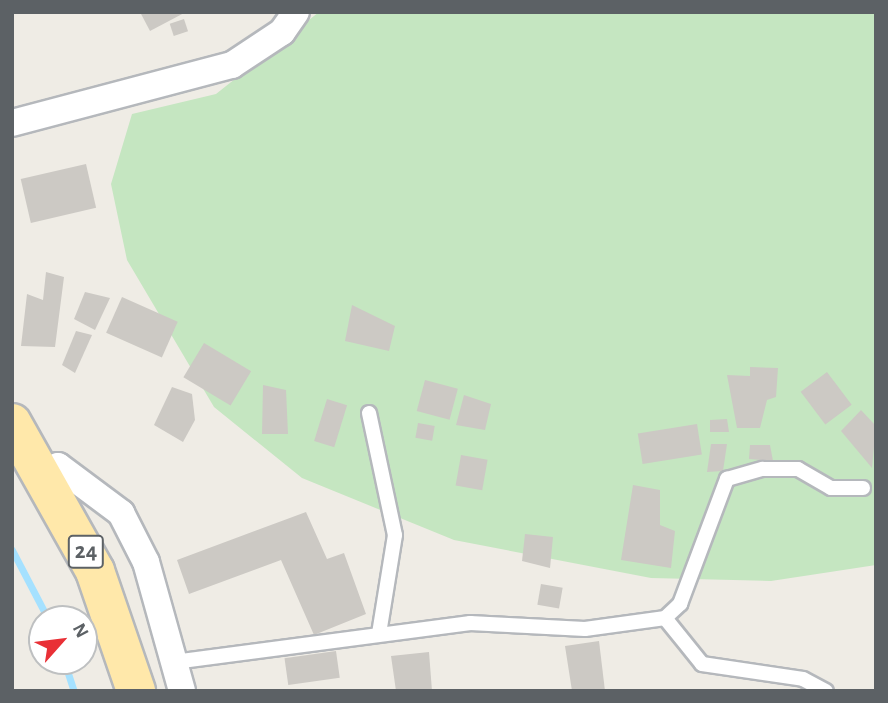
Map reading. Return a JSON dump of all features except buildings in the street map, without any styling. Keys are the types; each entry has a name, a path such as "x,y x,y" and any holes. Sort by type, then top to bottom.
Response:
{"main road":[{"name":"24","path":"12,423 43,472 95,571 136,691"}],"street":[{"path":"12,123 232,65 282,32 296,12"},
{"path":"43,472 58,466 121,513 146,562 182,691"}],"lane":[{"path":"369,413 395,535 379,634"},
{"path":"174,662 470,624 586,629 665,618 680,604 727,479 763,469 798,469 831,488 863,488"},
{"path":"665,618 702,664 803,680 826,691"}],"green space":[{"path":"319,12 876,12 876,565 771,581 651,578 454,540 302,478 214,407 127,260 111,184 132,114 216,94"}],"waterway":[{"path":"12,550 41,605"},
{"path":"69,675 74,691"}]}
